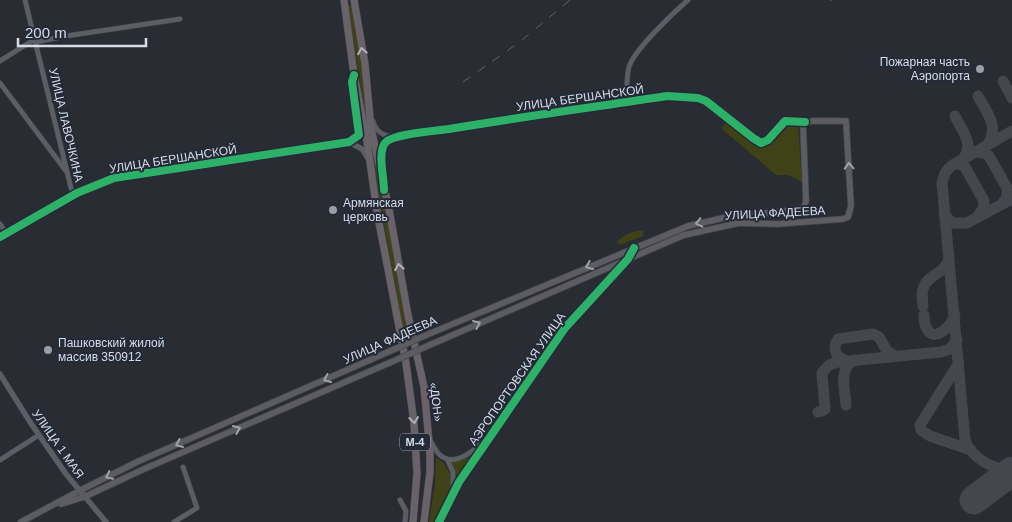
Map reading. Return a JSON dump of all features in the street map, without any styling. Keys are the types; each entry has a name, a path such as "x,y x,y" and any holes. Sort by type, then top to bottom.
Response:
{"highway":[{"name":"М-4","path":"344,0 354,75 369,161"},
{"name":"М-4","path":"354,0 365,64 371,128 384,190"},
{"name":"«ДОН»","path":"369,161 406,362 414,423 417,473 413,522"},
{"name":"«ДОН»","path":"384,190 424,387 430,439 430,472 424,522"}],"main road":[{"name":"УЛИЦА ФАДЕЕВА","path":"21,522 49,507 79,491 139,461 431,333 676,230 723,218 799,210 806,204 802,128 805,122 846,121 851,206 850,213 843,219 811,222 739,223 697,231 646,251 459,332 84,497 49,507"},
{"path":"769,213 771,223"},
{"path":"650,241 651,246 654,248"},
{"path":"643,244 648,248 646,251"},
{"path":"455,323 455,328 459,332"},
{"path":"139,461 144,464 144,469"}],"street":[{"name":"УЛИЦА ЛАВОЧКИНА","path":"25,0 73,196"},
{"path":"627,102 627,78 630,64 644,45 675,11 688,0"},
{"path":"0,61 35,40 180,20"},
{"path":"354,75 352,82 359,135 350,142 362,149 369,161"},
{"path":"0,83 68,174"},
{"name":"УЛИЦА БЕРШАНСКОЙ","path":"396,137 667,96 698,98 706,101 761,143 768,140 785,120 805,122"},
{"path":"367,99 371,107 375,126 380,133 385,136 396,137"},
{"path":"384,190 381,148 384,143 396,137"},
{"name":"УЛИЦА БЕРШАНСКОЙ","path":"0,237 90,187 114,178 350,142"},
{"path":"0,224 7,234"},
{"name":"АЭРОПОРТОВСКАЯ УЛИЦА","path":"439,522 453,492 565,328 628,259 634,248"},
{"path":"612,266 615,266 616,271"},
{"name":"УЛИЦА 1 МАЯ","path":"0,374 40,436 79,491 106,522"},
{"path":"0,385 6,382"},
{"path":"430,439 439,455 447,459 459,458 468,454 496,429"},
{"path":"0,460 40,436"},
{"path":"447,459 453,472 453,492"},
{"path":"174,522 196,508 183,467"},
{"path":"400,500 406,512 405,522"}],"green space":[{"path":"348,6 352,6 363,68 368,126 385,204 408,329 405,330 401,318 369,141"},
{"path":"728,121 763,144 769,143 785,127 798,123 802,182 788,175 776,175 721,128"},
{"path":"643,231 643,236 620,245 617,241 627,234"},
{"path":"476,455 459,480 451,462"},
{"path":"436,458 447,469 452,485 448,499 436,522 429,522 435,484"}],"taxiway":[{"path":"1003,81 1012,98"},
{"path":"978,96 991,119 992,131 988,145"},
{"path":"955,116 968,143 963,159"},
{"path":"1012,131 951,166 945,173 942,183 965,440 972,452 984,462 998,468 1012,468"},
{"path":"975,152 984,153 989,156 1007,188 1007,197 1003,203"},
{"path":"954,164 960,164 965,167 984,201 983,209 977,217"},
{"path":"944,214 952,223 967,223 1012,199"},
{"path":"923,306 922,293 925,284 944,268 949,259"},
{"path":"924,315 926,327 933,334 942,332 955,315"},
{"path":"848,361 836,353 835,346 838,339 873,334 879,337 887,351 895,356"},
{"path":"818,412 825,409 822,373 829,365 838,362 941,352 950,349 957,340"},
{"path":"846,405 844,374 846,368 854,360"},
{"path":"959,363 920,425 921,430 930,436 971,450"}],"runway":[{"path":"974,500 1012,471"}],"railway":[{"path":"463,82 521,41 570,0"}],"cycle path":[{"path":"0,237 77,193 114,178 349,142 359,135 352,82 354,75"},
{"path":"384,190 381,158 383,146 390,139 415,133 667,96 698,98 706,101 761,143 768,140 785,121 805,122"},
{"path":"439,522 459,482 565,328 628,259 634,248"}],"place":[{"name":"Пожарная часть Аэропорта","path":"980,69"},
{"name":"Армянская церковь","path":"333,210"},
{"name":"Пашковский жилой массив 350912","path":"48,350"}]}
